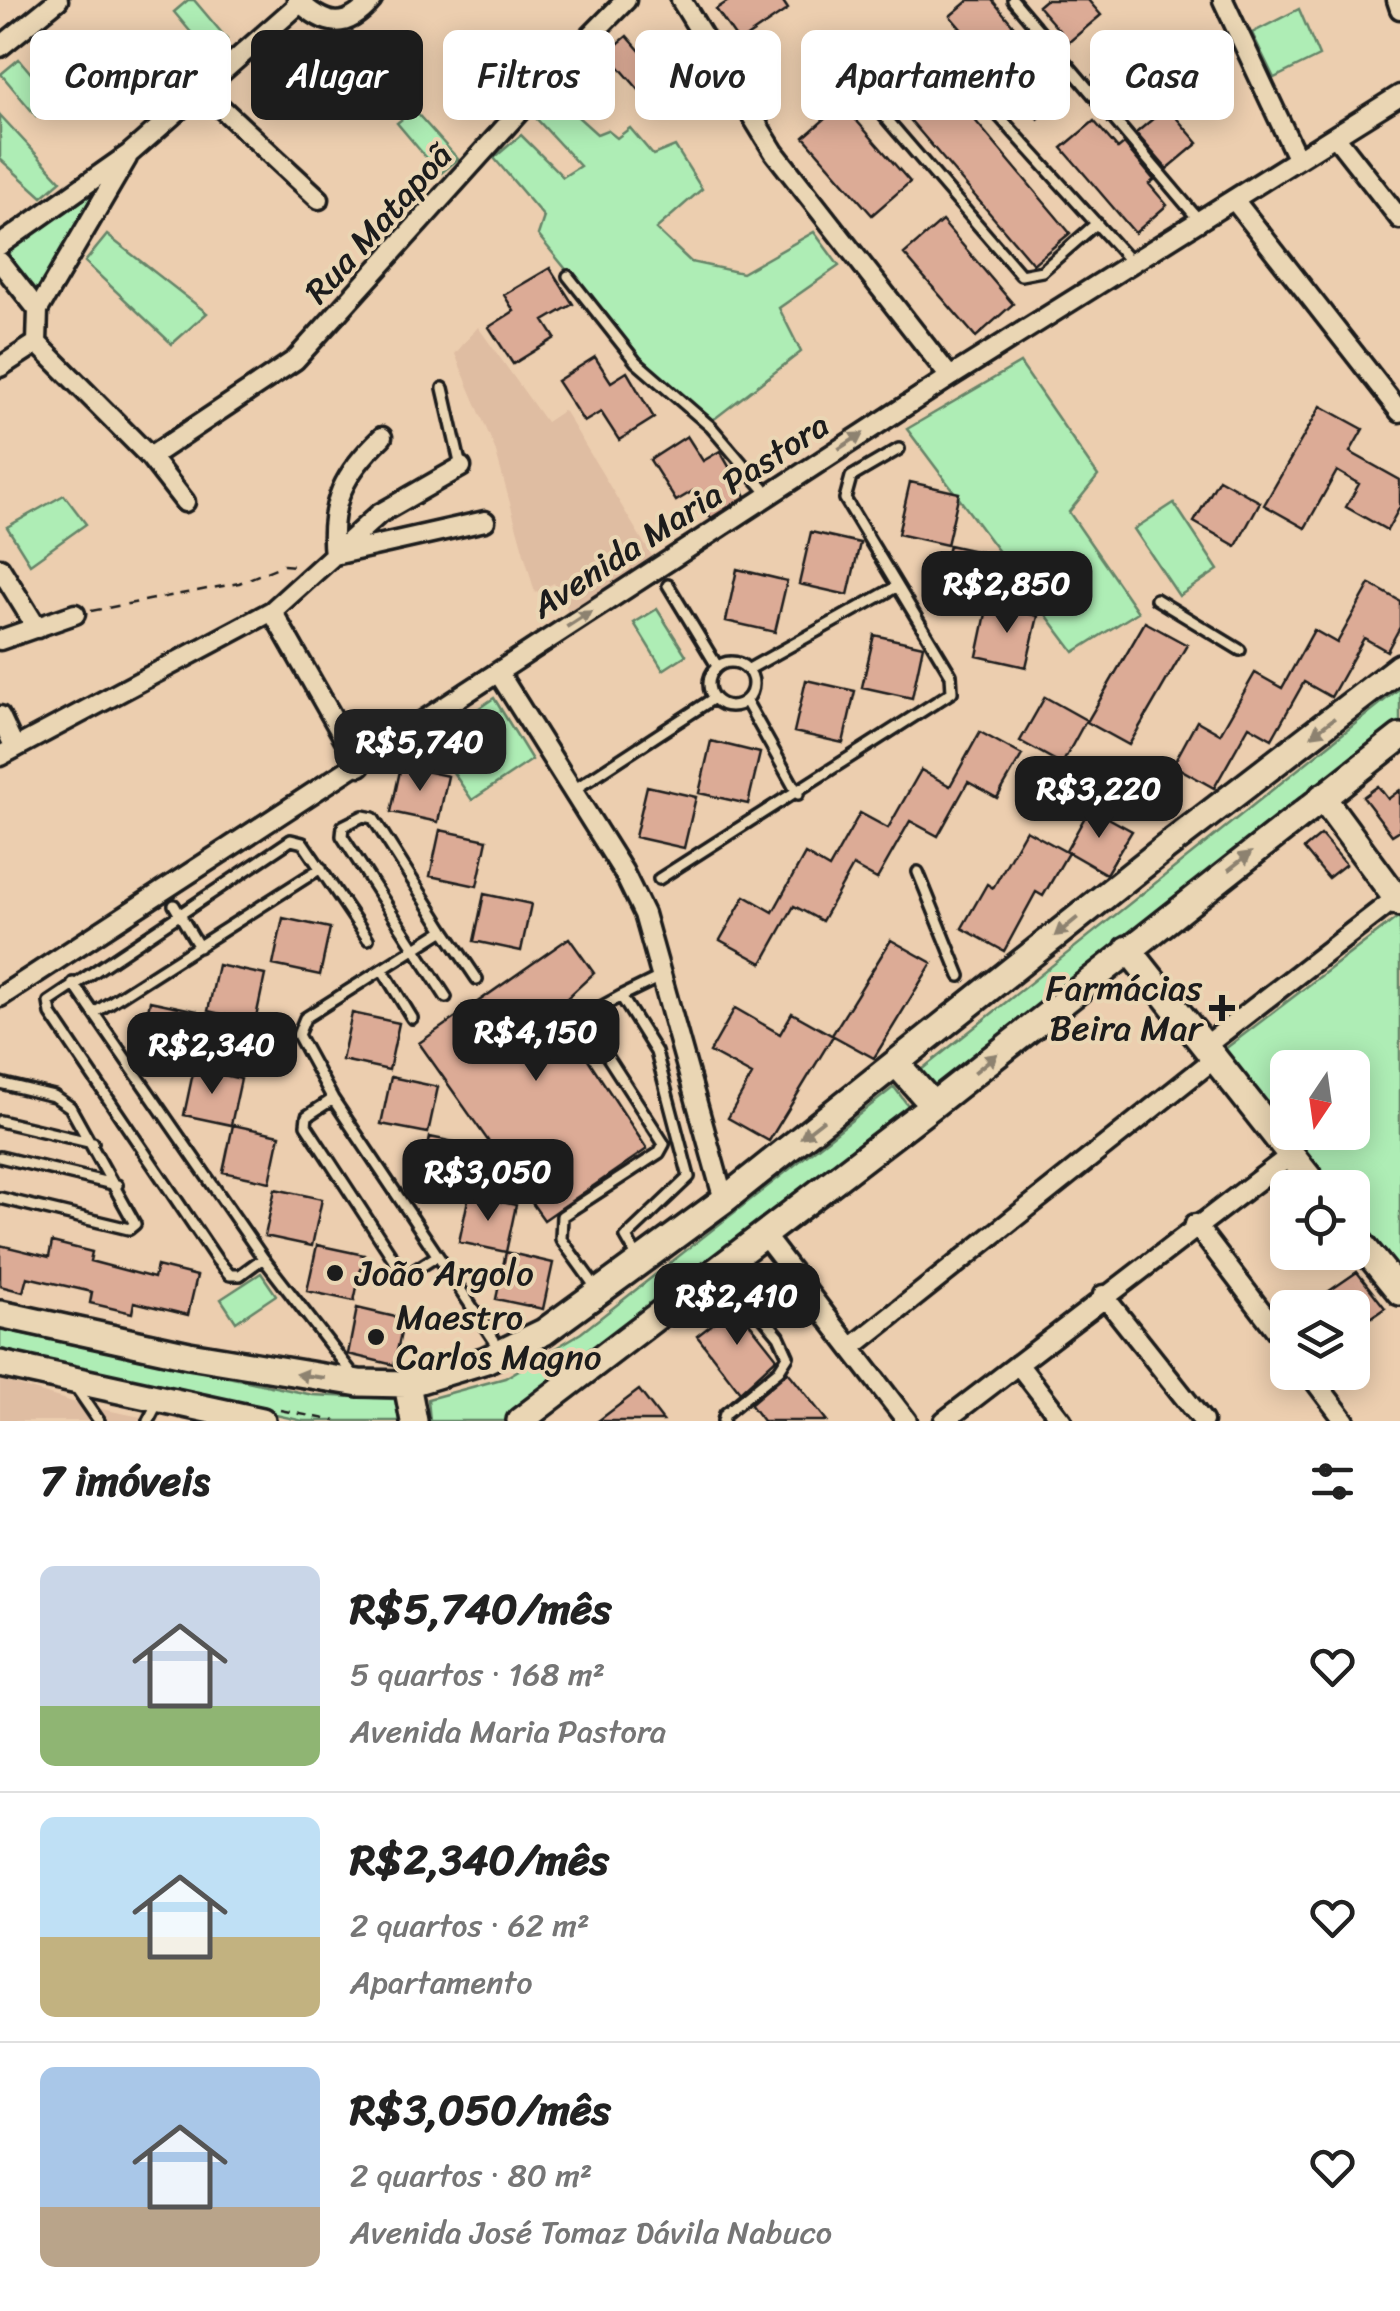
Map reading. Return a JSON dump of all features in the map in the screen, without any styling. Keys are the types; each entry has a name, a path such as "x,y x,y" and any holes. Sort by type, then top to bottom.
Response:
{"main road":[{"path":"0,1314 189,1355 360,1383 407,1384 498,1346 544,1332 724,1200 1400,668"},
{"path":"520,1421 933,1105 1400,736"},
{"path":"1322,797 1398,900"},
{"path":"1128,949 1302,1170"},
{"path":"896,1063 933,1105"},
{"path":"1370,1255 1400,1292"},
{"path":"0,1364 262,1421"},
{"path":"407,1384 414,1421"}],"street":[{"path":"0,47 58,0"},
{"path":"231,62 298,1 328,20 356,19 372,0"},
{"name":"Rua Matapoã","path":"150,457 296,360 555,72 626,0"},
{"path":"681,0 774,152 950,377"},
{"path":"1224,0 1297,158"},
{"path":"1396,0 1400,9"},
{"name":"Avenida Maria Pastora","path":"0,998 174,903 360,766 498,672 950,377 1400,95"},
{"path":"231,117 319,199"},
{"path":"0,245 130,154 167,120"},
{"path":"1334,136 1400,219"},
{"path":"130,154 38,310 37,344 150,457 185,502"},
{"path":"1235,201 1400,412"},
{"path":"0,262 38,310"},
{"path":"0,368 37,344"},
{"path":"334,555 330,522 338,490 382,436"},
{"path":"0,716 7,752 272,611 406,495 461,467"},
{"path":"334,555 485,521"},
{"path":"0,568 37,628"},
{"path":"272,611 360,766"},
{"path":"0,640 74,614"},
{"path":"498,672 570,793 623,871 644,914 724,1200"},
{"path":"851,1348 1398,900"},
{"path":"944,1421 1195,1224 1291,1155"},
{"path":"1195,1224 1270,1322"},
{"path":"763,1234 907,1421"},
{"path":"1103,1295 1203,1421"},
{"path":"1018,1364 1062,1421"},
{"path":"1321,1390 1344,1421"}],"lane":[{"path":"1013,0 1201,222"},
{"path":"1096,224 1042,272 1022,276 878,108 870,87 875,78 919,46 941,52 1132,263"},
{"path":"568,276 636,362 711,427 769,495"},
{"path":"443,388 461,467"},
{"path":"659,880 952,692 952,675 896,587 844,490 851,477 899,449"},
{"path":"668,586 717,666"},
{"path":"749,670 896,587"},
{"path":"1156,599 1240,650"},
{"path":"734,661 749,670 754,686 746,701 729,706 714,698 709,681 717,666 734,661"},
{"path":"570,793 714,698"},
{"path":"746,701 798,794"},
{"path":"446,998 342,836 343,826 363,816 373,818 476,978"},
{"path":"263,1258 240,1275 230,1275 52,1014 49,1002 174,903 291,840 304,843 368,939"},
{"path":"94,1014 321,868"},
{"path":"918,872 960,976"},
{"path":"174,903 199,947"},
{"path":"444,930 305,1018 298,1036 332,1100 498,1346"},
{"path":"382,969 412,1018"},
{"path":"599,1291 561,1239 562,1216 660,1153 664,1144 589,1028 590,1013 621,996 622,991 662,976"},
{"path":"73,984 263,1258 360,1383"},
{"path":"621,996 656,1052 689,1177 626,1237 640,1261"},
{"path":"0,1083 64,1100 136,1218 133,1228 0,1198"},
{"path":"332,1100 308,1116 306,1125 400,1269 409,1274 437,1256"},
{"path":"0,1122 93,1143"},
{"path":"0,1157 117,1185"},
{"path":"722,1268 779,1336 788,1356 779,1370 725,1414 723,1421"},
{"path":"71,1379 98,1421"},
{"path":"148,1421 162,1398"}],"path":[{"path":"74,614 240,583 284,565 293,564 311,576"}],"shaded area":[{"path":"478,327 546,422 564,410 656,563 570,615 554,583 535,593 495,449 455,354"},
{"path":"0,1380 86,1406 161,1421 0,1421"}],"green space":[{"path":"188,0 194,0 219,30 189,30 174,12"},
{"path":"1299,9 1319,56 1274,78 1252,33"},
{"path":"19,59 30,72 30,109 1,74"},
{"path":"0,115 61,181 42,197 0,159"},
{"path":"423,120 458,159 440,174 397,123"},
{"path":"538,120 581,120 597,134 607,130 617,138 630,128 653,155 675,146 702,189 656,229 691,262 742,273 814,232 839,266 779,308 801,352 713,420 644,365 538,235 544,217 494,158 521,135 563,177 580,166"},
{"path":"128,160 36,321 0,254"},
{"path":"107,235 207,313 172,344 85,262"},
{"path":"1020,363 1098,476 1069,512 1138,612 1074,652 907,429"},
{"path":"64,495 86,524 30,564 7,527"},
{"path":"1174,503 1218,570 1179,596 1134,529"},
{"path":"657,609 686,655 663,670 634,623"},
{"path":"1400,688 1400,722 936,1095 916,1074"},
{"path":"494,698 532,760 472,800 431,740"},
{"path":"1398,917 1400,1282 1370,1242 1370,1170 1316,1170 1301,1150 1370,1150 1370,1050 1270,1050 1270,1109 1225,1049"},
{"path":"272,1021 286,1043 245,1068 231,1046"},
{"path":"894,1087 913,1112 514,1421 430,1421 428,1399 505,1378 581,1333"},
{"path":"261,1273 276,1295 236,1322 221,1299"},
{"path":"0,1329 313,1395 394,1399 407,1407 407,1421 303,1421 0,1354"}],"building":[{"path":"730,0 782,0 788,9 757,30 731,30 716,9"},
{"path":"969,0 992,0 1013,25 1007,30 962,30 950,16"},
{"path":"1045,0 1088,0 1101,15 1070,41 1070,30 1059,30 1038,6"},
{"path":"627,36 635,45 635,85 615,62 615,46"},
{"path":"824,120 856,120 910,182 872,215 804,137"},
{"path":"910,120 975,120 1070,233 1033,264"},
{"path":"1152,120 1178,120 1198,143 1167,169 1136,133"},
{"path":"1094,121 1118,149 1124,144 1154,180 1149,184 1167,205 1135,233 1062,148"},
{"path":"942,221 1013,304 976,337 904,254"},
{"path":"550,268 573,304 544,321 555,338 513,364 489,327 514,311 504,295"},
{"path":"595,357 611,382 627,372 654,418 619,440 601,412 584,422 557,381"},
{"path":"1321,406 1363,429 1350,452 1400,480 1400,507 1387,530 1346,507 1359,484 1337,471 1305,528 1264,505"},
{"path":"687,436 703,461 720,451 746,496 711,518 693,491 676,501 650,460"},
{"path":"1219,479 1260,502 1236,546 1194,522"},
{"path":"910,482 959,493 947,545 898,534"},
{"path":"811,532 860,543 848,595 799,584"},
{"path":"949,545 998,556 986,608 937,597"},
{"path":"737,569 787,581 775,632 726,621"},
{"path":"1370,584 1400,601 1400,627 1387,651 1364,638 1331,697 1304,682 1272,739 1249,726 1214,788 1173,765 1197,721 1220,734 1255,673 1282,688 1314,630 1337,643"},
{"path":"988,604 1038,616 1026,667 977,656"},
{"path":"1145,622 1187,645 1129,745 1087,722"},
{"path":"874,635 923,646 912,698 862,687"},
{"path":"806,680 855,691 843,743 794,732"},
{"path":"1045,697 1086,720 1062,764 1020,741"},
{"path":"980,732 1022,755 997,798 968,782 938,836 910,821 877,879 853,866 822,921 794,906 762,963 720,940 745,896 773,912 805,854 829,868 860,813 888,828 921,770 950,786"},
{"path":"711,741 760,753 748,804 699,793"},
{"path":"401,766 448,776 438,822 391,812"},
{"path":"647,786 696,797 684,848 635,837"},
{"path":"1378,786 1388,799 1400,790 1400,830 1392,835 1363,797"},
{"path":"1090,808 1132,831 1106,874 1066,851"},
{"path":"440,830 487,840 477,886 430,876"},
{"path":"1026,830 1068,853 1043,896 1036,892 1004,951 962,928 987,884 993,888"},
{"path":"1321,835 1346,864 1328,878 1304,849"},
{"path":"484,894 531,904 521,951 474,941"},
{"path":"283,918 330,928 320,975 273,965"},
{"path":"569,938 594,973 566,999 576,1010 565,1024 647,1149 544,1220 419,1043"},
{"path":"891,940 932,963 874,1058 832,1035"},
{"path":"218,965 265,975 255,1022 208,1011"},
{"path":"150,1001 197,1011 186,1057 140,1047"},
{"path":"735,1008 780,1034 792,1013 833,1036 769,1141 728,1118 752,1075 710,1052"},
{"path":"352,1013 399,1023 389,1070 342,1060"},
{"path":"194,1068 241,1079 231,1125 184,1115"},
{"path":"391,1077 438,1087 428,1133 381,1124"},
{"path":"233,1125 280,1135 270,1182 223,1172"},
{"path":"430,1137 478,1147 468,1194 421,1184"},
{"path":"275,1189 322,1199 312,1246 265,1236"},
{"path":"469,1195 516,1205 506,1252 459,1242"},
{"path":"52,1242 92,1252 90,1261 154,1278 157,1266 197,1276 188,1315 134,1302 132,1313 90,1303 92,1292 27,1277 23,1292 0,1286 0,1245 49,1257"},
{"name":"João Argolo","path":"317,1245 364,1255 354,1301 307,1291"},
{"path":"506,1252 553,1263 543,1309 496,1299"},
{"path":"1357,1272 1385,1308 1370,1318 1370,1290 1331,1290"},
{"path":"736,1306 777,1358 740,1392 697,1336"},
{"name":"Maestro Carlos Magno","path":"357,1308 404,1319 394,1365 348,1354"},
{"path":"788,1372 827,1421 763,1421 750,1404"},
{"path":"639,1390 663,1421 598,1421"}],"place":[{"name":"Farmácias Beira Mar","path":"1222,1008"},
{"name":"João Argolo","path":"335,1273"},
{"name":"Maestro Carlos Magno","path":"376,1337"}]}
